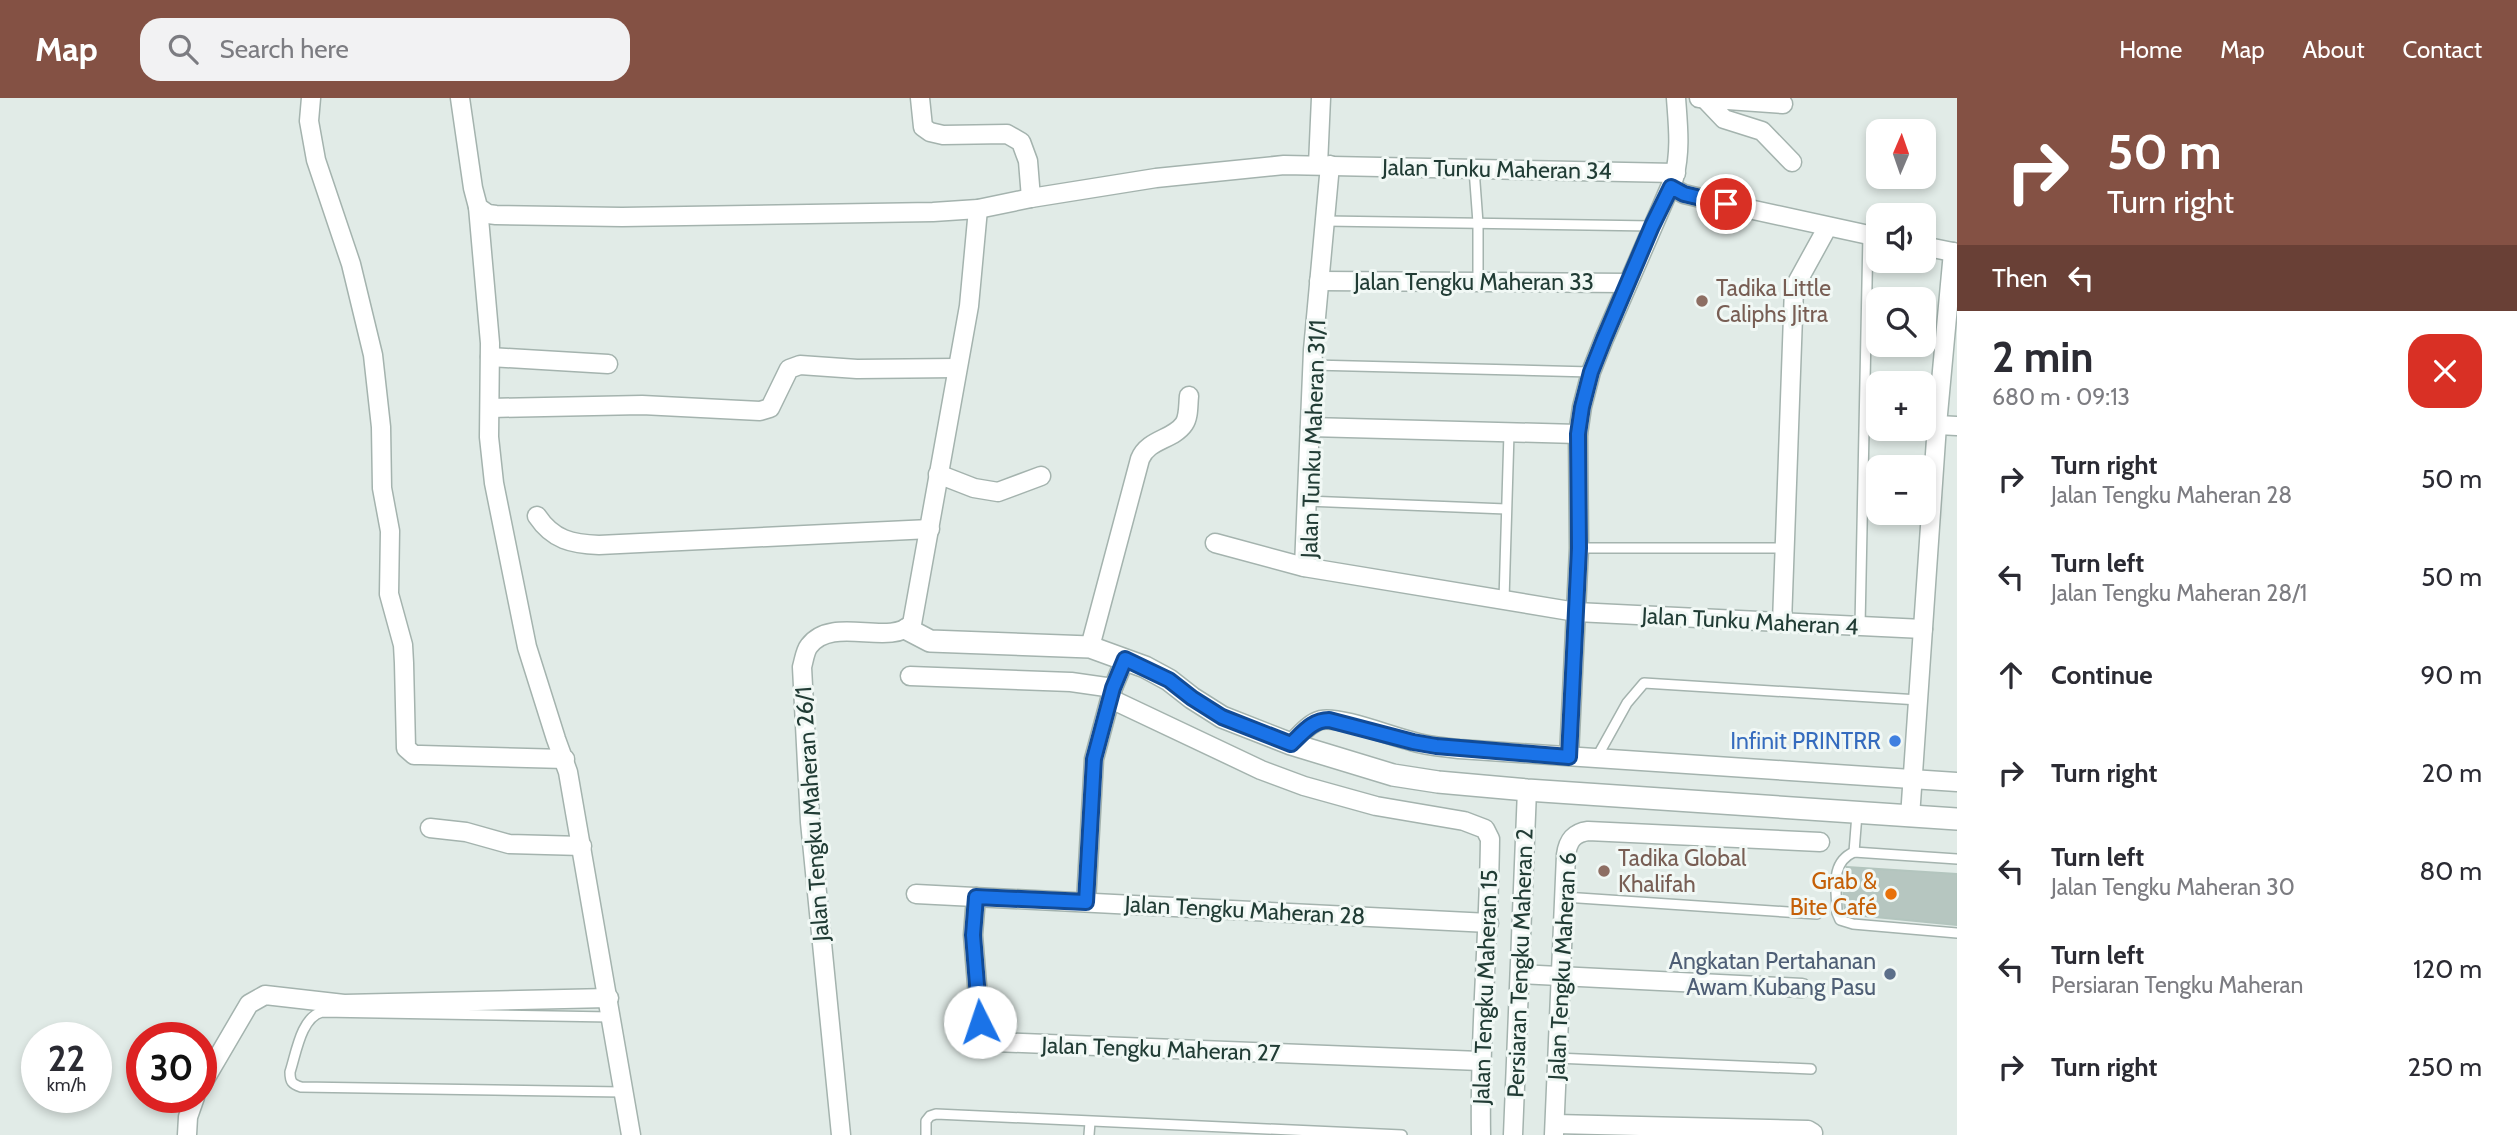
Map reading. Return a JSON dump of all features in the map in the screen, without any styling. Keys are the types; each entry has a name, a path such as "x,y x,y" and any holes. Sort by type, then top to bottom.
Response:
{"street":[{"path":"311,98 309,121 316,160 351,264 376,375 382,488 390,531 389,594 403,645 406,748 414,755 565,759"},
{"path":"460,98 478,207 490,357 489,437 494,483 527,647 555,739 565,759 631,1135"},
{"path":"919,98 923,127 930,132 943,135 1007,134 1021,142 1028,161 1031,198"},
{"name":"Jalan Tunku Maheran 31/1","path":"1321,98 1325,221 1312,365 1304,567 1576,612"},
{"path":"1569,757 1579,548 1578,434 1582,407 1591,372 1674,180 1680,133 1675,98"},
{"path":"1697,98 1783,104"},
{"path":"1704,98 1724,119 1762,131 1792,162"},
{"name":"Jalan Tunku Maheran 34","path":"478,207 488,214 496,215 622,217 920,212 978,209 1156,178 1284,165 1324,165 1474,169 1674,180 1684,194 1866,235"},
{"path":"978,209 971,297 938,474 916,615 907,629 930,641 1090,647 1125,659 1169,680 1222,717 1291,744 1393,775 1527,790 1957,820"},
{"path":"1782,623 1794,288 1827,228"},
{"path":"1910,817 1937,425 1955,253 1936,249"},
{"name":"Jalan Tengku Maheran 33","path":"1320,281 1628,283"},
{"path":"490,357 608,364"},
{"path":"491,408 642,405 760,411 770,408 789,369 800,365 857,369 957,369"},
{"path":"1090,647 1140,459 1151,445 1183,427 1189,396"},
{"path":"1937,425 1957,426"},
{"path":"1310,427 1578,434"},
{"path":"938,474 974,488 998,492 1041,476"},
{"path":"537,516 563,541 588,545 930,529"},
{"path":"1215,543 1304,567"},
{"name":"Jalan Tunku Maheran 4","path":"1576,612 1923,629"},
{"name":"Jalan Tengku Maheran 26/1","path":"841,1135 810,822 802,667 808,647 822,636 907,629"},
{"path":"1086,902 1094,759 1112,693 1125,659"},
{"path":"909,676 1071,682 1112,693"},
{"name":"Jalan Tengku Maheran 15","path":"1112,693 1261,769 1304,786 1376,806 1471,823 1485,829 1490,839 1489,923 1480,1061 1481,1135"},
{"path":"1291,744 1310,726 1318,721 1329,720 1436,746 1957,782"},
{"name":"Persiaran Tengku Maheran 2","path":"1513,1135 1527,790"},
{"path":"429,828 466,832 509,844 582,846"},
{"name":"Jalan Tengku Maheran 6","path":"1554,1129 1567,845 1572,837 1579,832 1588,831 1820,842"},
{"name":"Jalan Tengku Maheran 28","path":"916,894 1489,923"},
{"name":"Jalan Tengku Maheran 27","path":"976,897 973,935 980,1022 982,1032 994,1042 1480,1061"},
{"path":"1520,974 1802,988"},
{"path":"217,1059 249,1004 265,995 344,1004 609,998"},
{"path":"187,1135 189,1113"},
{"path":"1554,1129 1808,1130 1813,1134"}],"lane":[{"path":"1474,169 1478,282"},
{"path":"1325,221 1652,226"},
{"path":"1860,626 1872,273"},
{"path":"1312,365 1591,372"},
{"path":"1504,600 1509,433"},
{"path":"1306,501 1506,509"},
{"path":"1579,548 1784,548"},
{"path":"1597,757 1626,702 1644,683 1919,700"},
{"path":"1854,852 1857,814"},
{"path":"1957,859 1854,852 1845,856 1837,867 1837,913 1840,920 1853,924 1957,933"},
{"path":"1564,897 1817,914"},
{"path":"611,1017 322,1012 314,1014 307,1023 290,1079 293,1084 301,1087 622,1092"},
{"path":"1556,1058 1811,1069"},
{"path":"926,1135 926,1121 936,1114 1402,1135"},
{"path":"1089,1135 1090,1122"}],"building":[{"path":"1847,867 1957,874 1957,925 1845,914 1843,886"}],"place":[{"name":"Tadika Little Caliphs Jitra","path":"1702,301"},
{"name":"Infinit PRINTRR","path":"1895,741"},
{"name":"Tadika Global Khalifah","path":"1604,871"},
{"name":"Grab & Bite Café","path":"1891,894"},
{"name":"Angkatan Pertahanan Awam Kubang Pasu","path":"1890,974"}],"route":[{"path":"980,1022 973,935 976,897 1086,902 1094,759 1113,688 1125,659 1169,680 1222,717 1291,744 1310,726 1318,721 1329,720 1436,746 1569,757 1579,548 1578,434 1585,391 1604,339 1671,187 1684,194 1726,204"}]}
